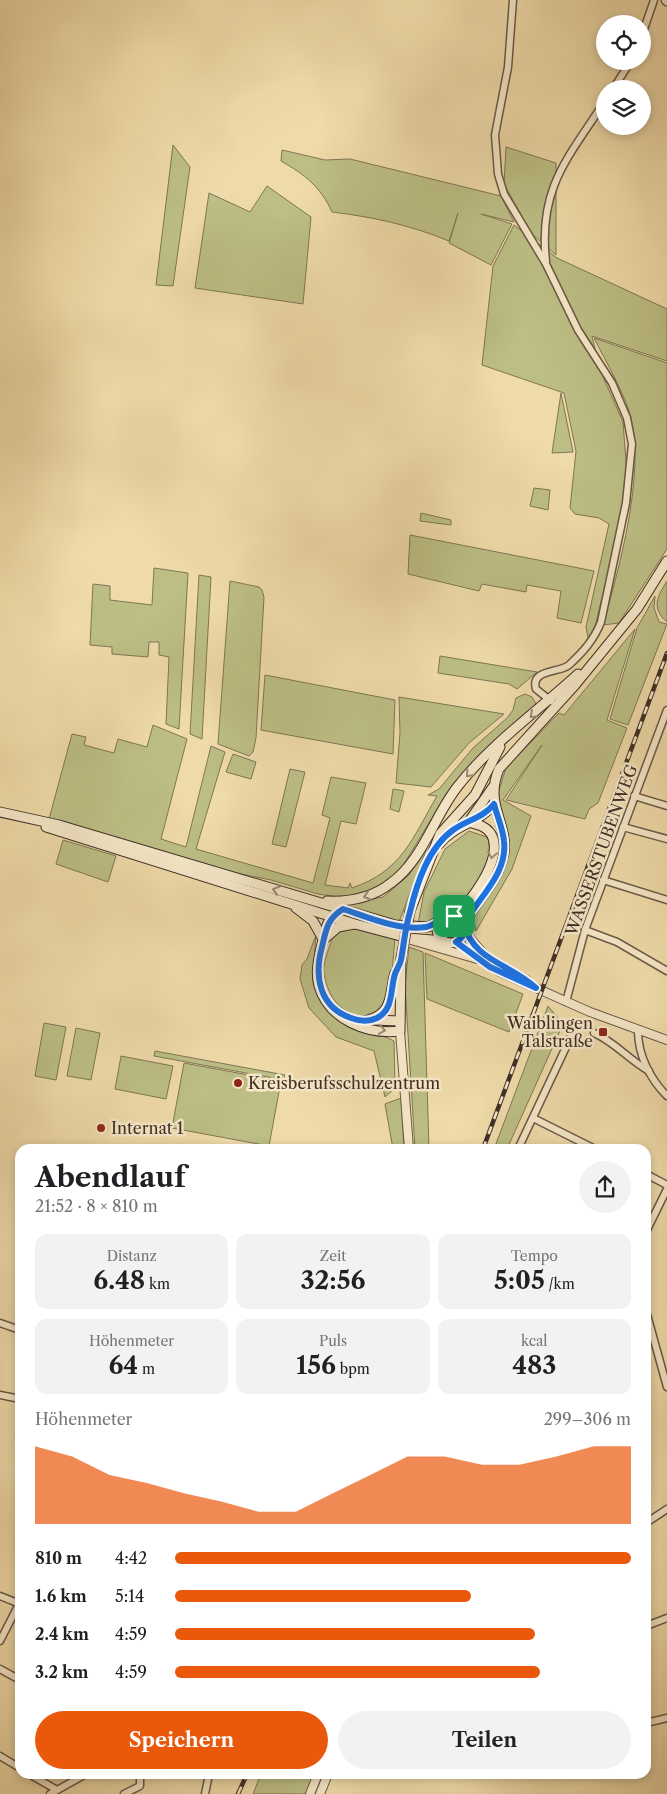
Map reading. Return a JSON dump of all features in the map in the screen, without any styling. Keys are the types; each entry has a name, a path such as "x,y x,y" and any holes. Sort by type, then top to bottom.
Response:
{"main road":[{"path":"468,822 493,787 499,769 507,758 637,608 667,561"},
{"path":"312,900 342,902 356,899 375,893 393,882 414,858 458,786 504,740 553,703"},
{"path":"343,909 332,916 323,939 319,958 319,986 326,1000 342,1018 356,1025 383,1031 400,1031 401,960 410,911 432,852 446,824 475,795 504,740"},
{"path":"0,812 34,822 59,825 355,924 408,938 456,942 497,875 501,864 504,842 494,804 493,787"},
{"path":"432,852 454,829 487,813 494,804"},
{"path":"161,859 411,927 428,927 446,916 454,916 467,905 477,890 491,861 494,849 493,838 487,829 468,822"},
{"path":"288,902 313,921 323,939"},
{"path":"454,916 464,928"},
{"path":"439,921 437,930 444,941"},
{"path":"323,939 338,927 355,924"},
{"path":"368,1020 378,1017 387,1009 391,999 394,975 401,960"},
{"path":"334,1010 354,1019 400,1021"}],"street":[{"path":"513,0 512,33 494,135 495,154 504,194 546,264 578,330 612,382 621,402 632,444 625,512 595,637 567,667 546,672 538,677 535,682 536,689 553,703"},
{"path":"649,15 654,0"},
{"path":"546,264 544,226 548,197 568,158 596,115"},
{"name":"WASSERSTUBENWEG","path":"566,1002 585,930 667,710"},
{"path":"634,796 667,806"},
{"path":"622,827 667,840"},
{"path":"603,880 667,900"},
{"path":"464,928 486,957 523,977 536,988"},
{"path":"585,930 617,942 667,972"},
{"path":"408,938 420,944 461,953 481,960"},
{"path":"456,942 500,972 566,1002 638,1031 667,1040"},
{"path":"520,1144 575,1028"},
{"path":"400,1031 409,1144"},
{"path":"638,1031 640,1051 658,1087 667,1096"},
{"path":"594,1034 606,1038 634,1062 649,1071"},
{"path":"533,1118 584,1144"},
{"path":"651,1177 667,1185"},
{"path":"651,1222 667,1190"},
{"path":"0,1323 15,1328"},
{"path":"651,1337 667,1387"},
{"path":"0,1395 15,1398"},
{"path":"651,1520 667,1509"},
{"path":"0,1596 15,1601"},
{"path":"0,1641 15,1612"},
{"path":"651,1624 667,1618"},
{"path":"0,1669 15,1677"},
{"path":"651,1722 667,1718"},
{"path":"0,1756 15,1765"},
{"path":"38,1779 57,1790"},
{"path":"50,1794 77,1779"},
{"path":"124,1794 140,1786 140,1779"},
{"path":"205,1794 208,1779"},
{"path":"310,1794 316,1779"},
{"path":"320,1794 326,1779"}],"green space":[{"path":"173,145 190,167 173,286 156,285"},
{"path":"506,147 556,163 556,255 532,234 504,184"},
{"path":"282,150 325,160 350,159 501,196 514,222 481,214 512,224 491,265 449,243 458,213 449,241 391,222 332,212 323,195 311,182 281,161"},
{"path":"267,186 311,217 303,304 195,288 209,193 250,212"},
{"path":"514,225 557,258 667,309 667,361 592,336 600,370 623,422 627,474 619,526 594,631 588,638 586,627 609,524 599,518 575,514 570,508 576,451 564,393 482,365 493,266"},
{"path":"594,338 667,363 667,549 619,623 603,625 623,550 633,494 635,467 631,418 625,399"},
{"path":"561,393 573,452 552,453"},
{"path":"534,488 550,490 548,510 530,506"},
{"path":"421,513 451,520 451,525 420,521"},
{"path":"410,535 594,571 581,623 557,618 561,591 527,585 526,592 482,584 479,591 408,574"},
{"path":"154,568 188,573 179,729 166,724 169,657 159,655 159,642 149,642 148,657 112,654 112,647 90,645 93,584 110,586 110,600 152,605"},
{"path":"199,575 211,577 202,739 190,734"},
{"path":"230,581 259,587 264,597 256,738 253,752 249,756 218,744"},
{"path":"667,581 667,622 659,612 657,602"},
{"path":"655,596 654,608 659,622 667,624 628,725 610,719 637,628"},
{"path":"635,629 607,720 627,728 598,803 589,809 585,819 506,800 542,745 503,800 531,816 512,869 476,931 473,917 502,873 498,793 506,768 559,713 564,715"},
{"path":"440,656 537,672 517,689 509,684 438,673"},
{"path":"265,675 395,700 393,754 261,730"},
{"path":"525,694 532,697 536,704 532,710 440,805 399,872 374,889 355,896 339,897 318,894 271,880 231,872 49,819 72,734 86,737 84,745 114,753 118,739 147,747 153,725 187,739 161,839 186,847 211,746 225,752 196,849 313,883 330,818 322,815 331,777 366,783 356,824 341,821 325,885 348,888 350,883 352,888 369,881 383,872 404,852 437,796 428,795 439,789 473,748 507,718 513,710 516,698"},
{"path":"399,697 504,714 469,743 431,787 396,783 400,733"},
{"path":"233,754 256,762 251,779 226,772"},
{"path":"290,769 305,772 286,847 272,844"},
{"path":"393,789 404,791 399,812 390,809"},
{"path":"469,831 487,837 489,855 482,876 470,896 457,909 444,913 431,921 418,924 424,892 445,849"},
{"path":"63,840 116,856 108,882 56,864"},
{"path":"429,843 399,922 341,905 383,897 409,875"},
{"path":"450,920 456,923 459,929 456,935 450,938 444,935 441,929 444,923"},
{"path":"343,929 357,929 395,939 392,975 388,994 382,1008 370,1015 357,1015 343,1009 332,997 326,982 324,965 333,936"},
{"path":"316,935 315,964 318,991 323,1003 331,1014 342,1023 356,1030 379,1035 394,1041 395,1088 385,1097 374,1051 336,1037 309,1008 300,979 302,965 307,959"},
{"path":"409,947 423,952 429,1144 415,1144 405,985"},
{"path":"425,953 523,994 509,1032 427,999"},
{"path":"548,1006 563,1024 509,1144 496,1144"},
{"path":"44,1023 66,1027 56,1080 35,1076"},
{"path":"76,1028 100,1033 91,1080 67,1076"},
{"path":"155,1051 285,1075 284,1080 154,1056"},
{"path":"121,1056 173,1066 166,1099 115,1089"},
{"path":"184,1063 281,1081 269,1144 258,1144 172,1128"},
{"path":"401,1098 404,1144 392,1144 385,1104"},
{"path":"259,1779 312,1779 306,1793 303,1794 253,1794"}],"railway":[{"path":"485,1144 667,653"},
{"path":"238,1794 245,1779"}],"place":[{"name":"Waiblingen Talstraße","path":"603,1032"},
{"name":"Kreisberufsschulzentrum","path":"238,1083"},
{"name":"Internat 1","path":"101,1128"}],"route":[{"path":"454,916 446,916 428,927 411,927 395,925 343,909 332,916 328,921 319,958 319,986 326,1000 334,1010 354,1019 368,1020 378,1017 387,1009 391,999 394,975 400,961 405,931 410,911 432,852 454,829 487,813 494,804 504,842 501,864 497,875 464,924 464,932 486,957 523,977 536,988 490,967 467,948 456,942 463,936 464,932 465,928 464,924 462,920 454,916"}]}
